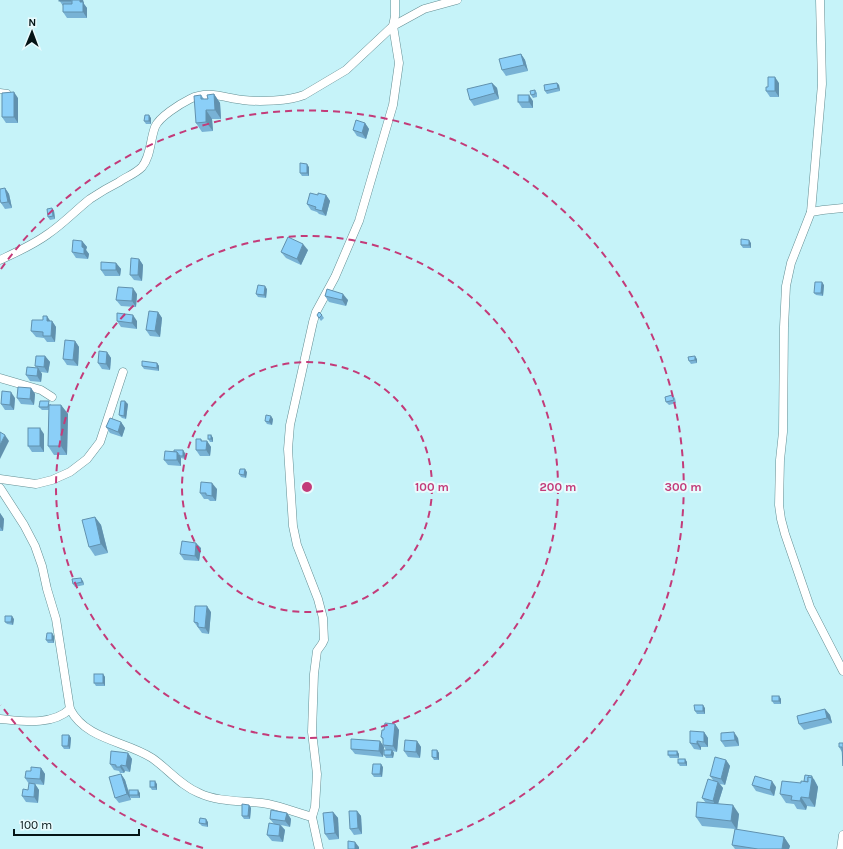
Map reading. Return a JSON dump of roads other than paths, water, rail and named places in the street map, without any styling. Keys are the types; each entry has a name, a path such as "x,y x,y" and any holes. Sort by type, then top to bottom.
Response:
{"street":[{"path":"319,849 312,817 315,807 317,774 312,732 314,674 317,651 324,640 323,618 318,599 292,526 288,449 290,425 312,322 335,277 359,221 393,105 398,63 393,26 395,16 395,0"},
{"path":"0,260 22,250 49,234 89,200 143,166 148,158 155,126 159,120 195,96 218,94 244,100 296,98 322,86 346,70 393,26 424,9 457,0"},
{"path":"820,0 822,84 811,212 791,263 786,286 783,432 780,460 779,505 785,534 810,607 843,671"},
{"path":"811,212 843,208"},
{"path":"0,480 36,484 52,480 70,472 87,460 100,442 123,372"},
{"path":"0,378 41,390 52,397"},
{"path":"0,488 24,525 35,546 42,566 56,619 70,709 73,715 96,734 151,758 199,794 237,802 268,804 312,817"},
{"path":"0,719 35,721 54,718 65,714 70,709"},
{"path":"841,849 843,835"}],"lane":[{"path":"0,91 8,92"}]}
